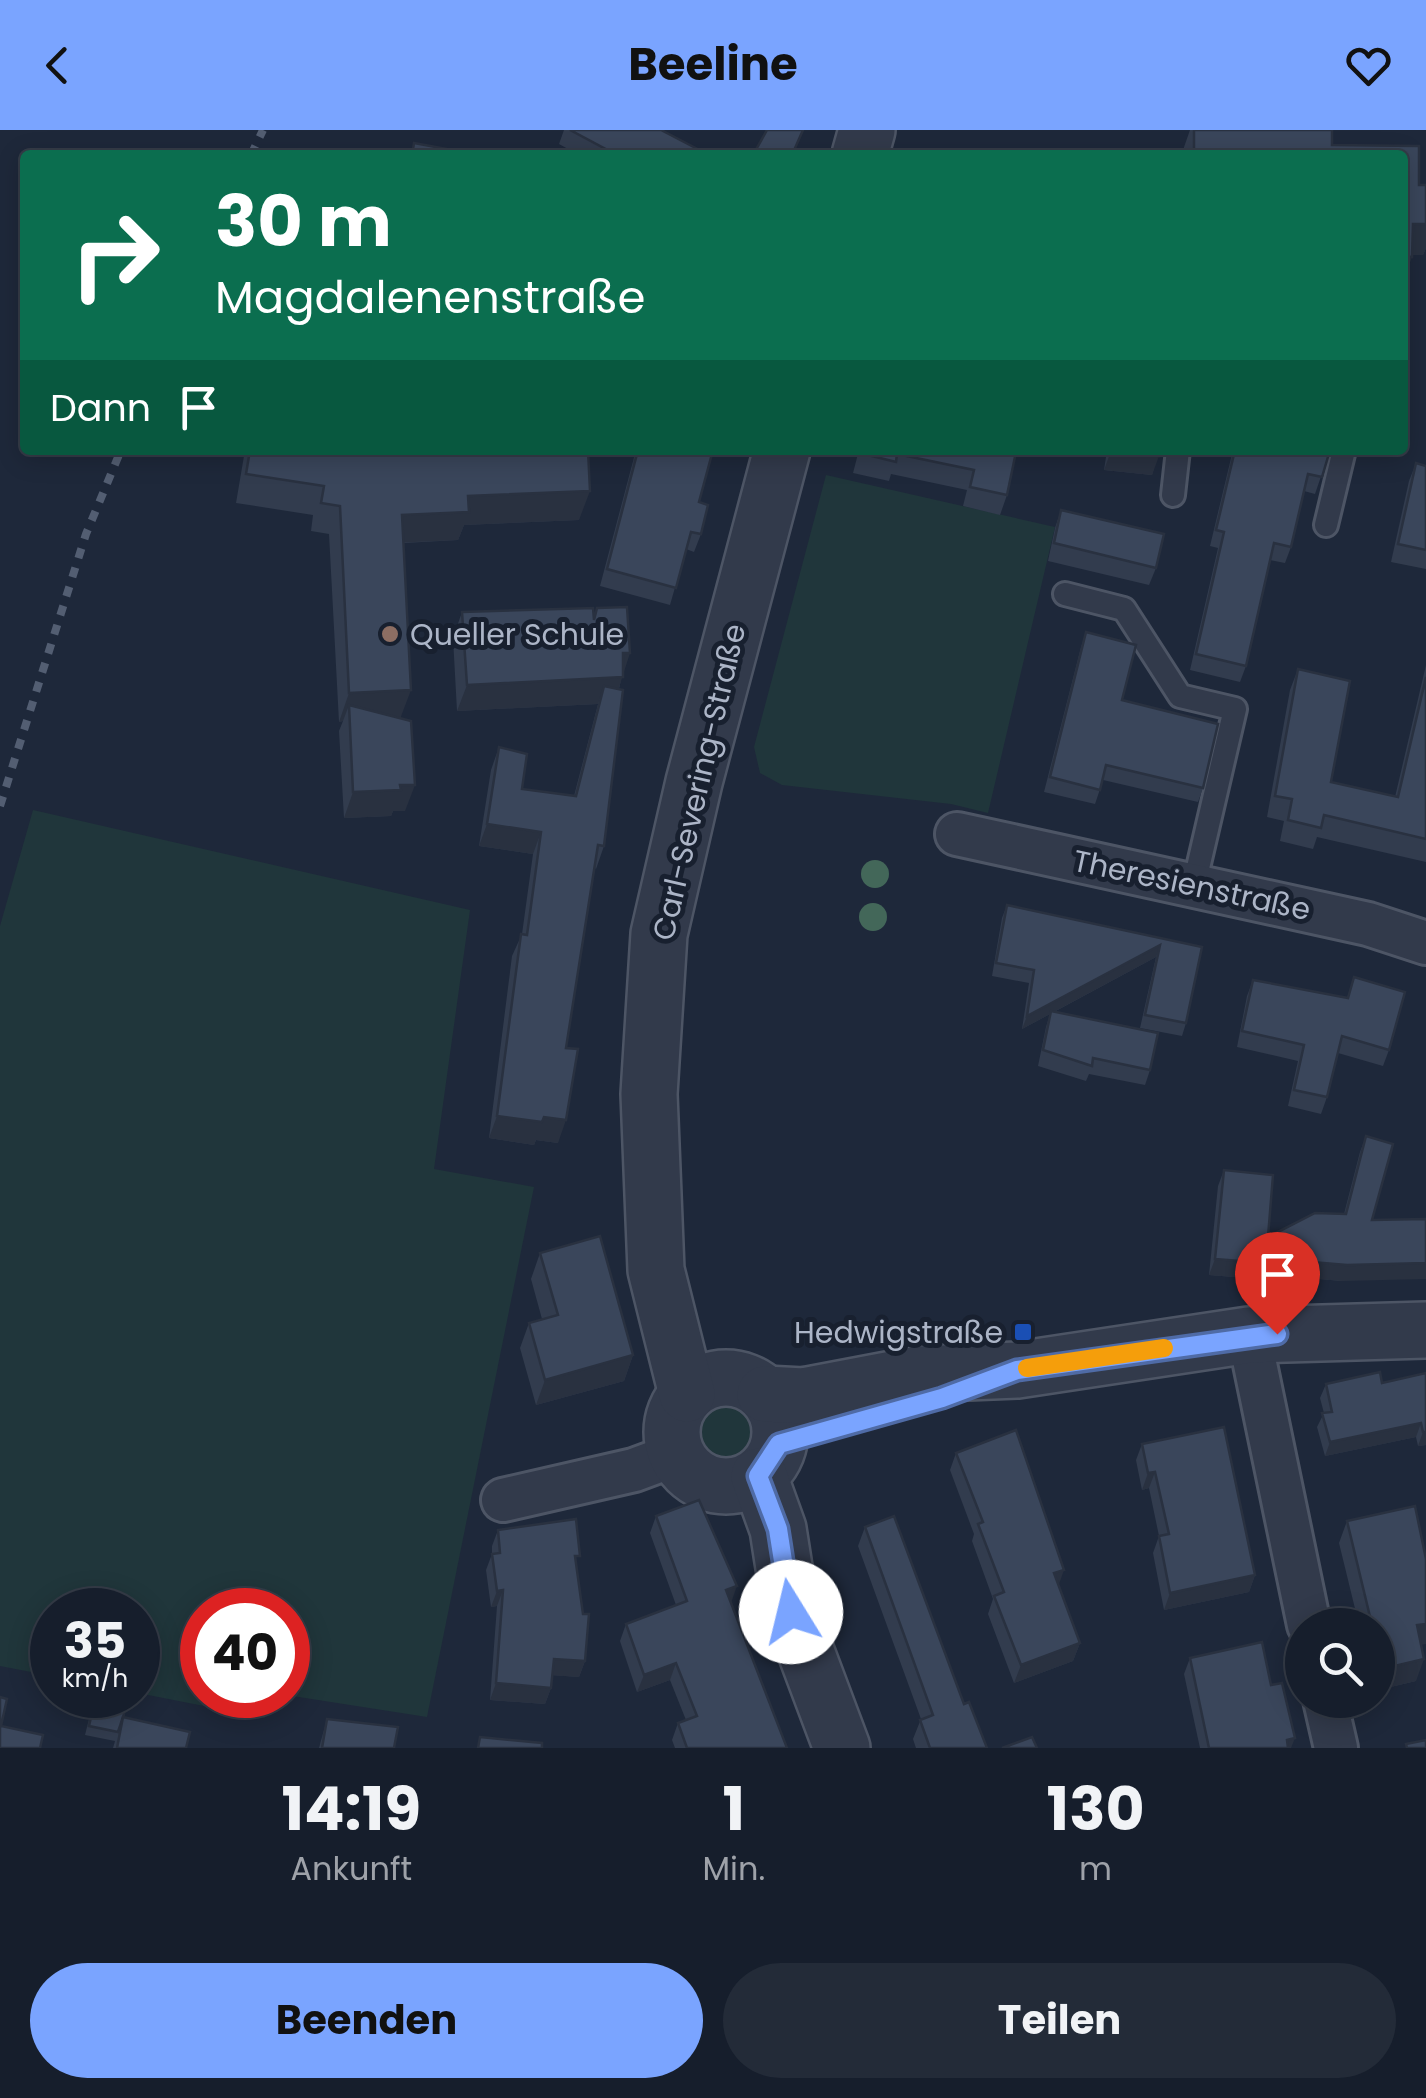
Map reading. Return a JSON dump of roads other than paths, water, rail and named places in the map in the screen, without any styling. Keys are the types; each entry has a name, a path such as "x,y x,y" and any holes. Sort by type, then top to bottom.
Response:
{"street":[{"name":"Carl-Severing-Straße","path":"781,455 694,782 660,934 650,1035 656,1270 739,1429 778,1529 791,1612 842,1748"},
{"name":"Theresienstraße","path":"957,834 1368,924 1426,943"},
{"path":"503,1500 634,1470 676,1454 672,1422 739,1429 942,1398 1017,1370 1249,1336 1426,1330"},
{"path":"1249,1336 1305,1608"},
{"path":"1329,1718 1336,1748"}],"lane":[{"path":"1172,495 1177,455"},
{"path":"1326,525 1343,455"},
{"path":"1065,594 1124,608 1180,696 1235,710 1194,885"}],"railway":[{"path":"253,150 263,130"},
{"path":"0,806 86,534 119,455"}],"place":[{"name":"Queller Schule","path":"390,634"},
{"name":"Hedwigstraße","path":"1023,1332"}]}
